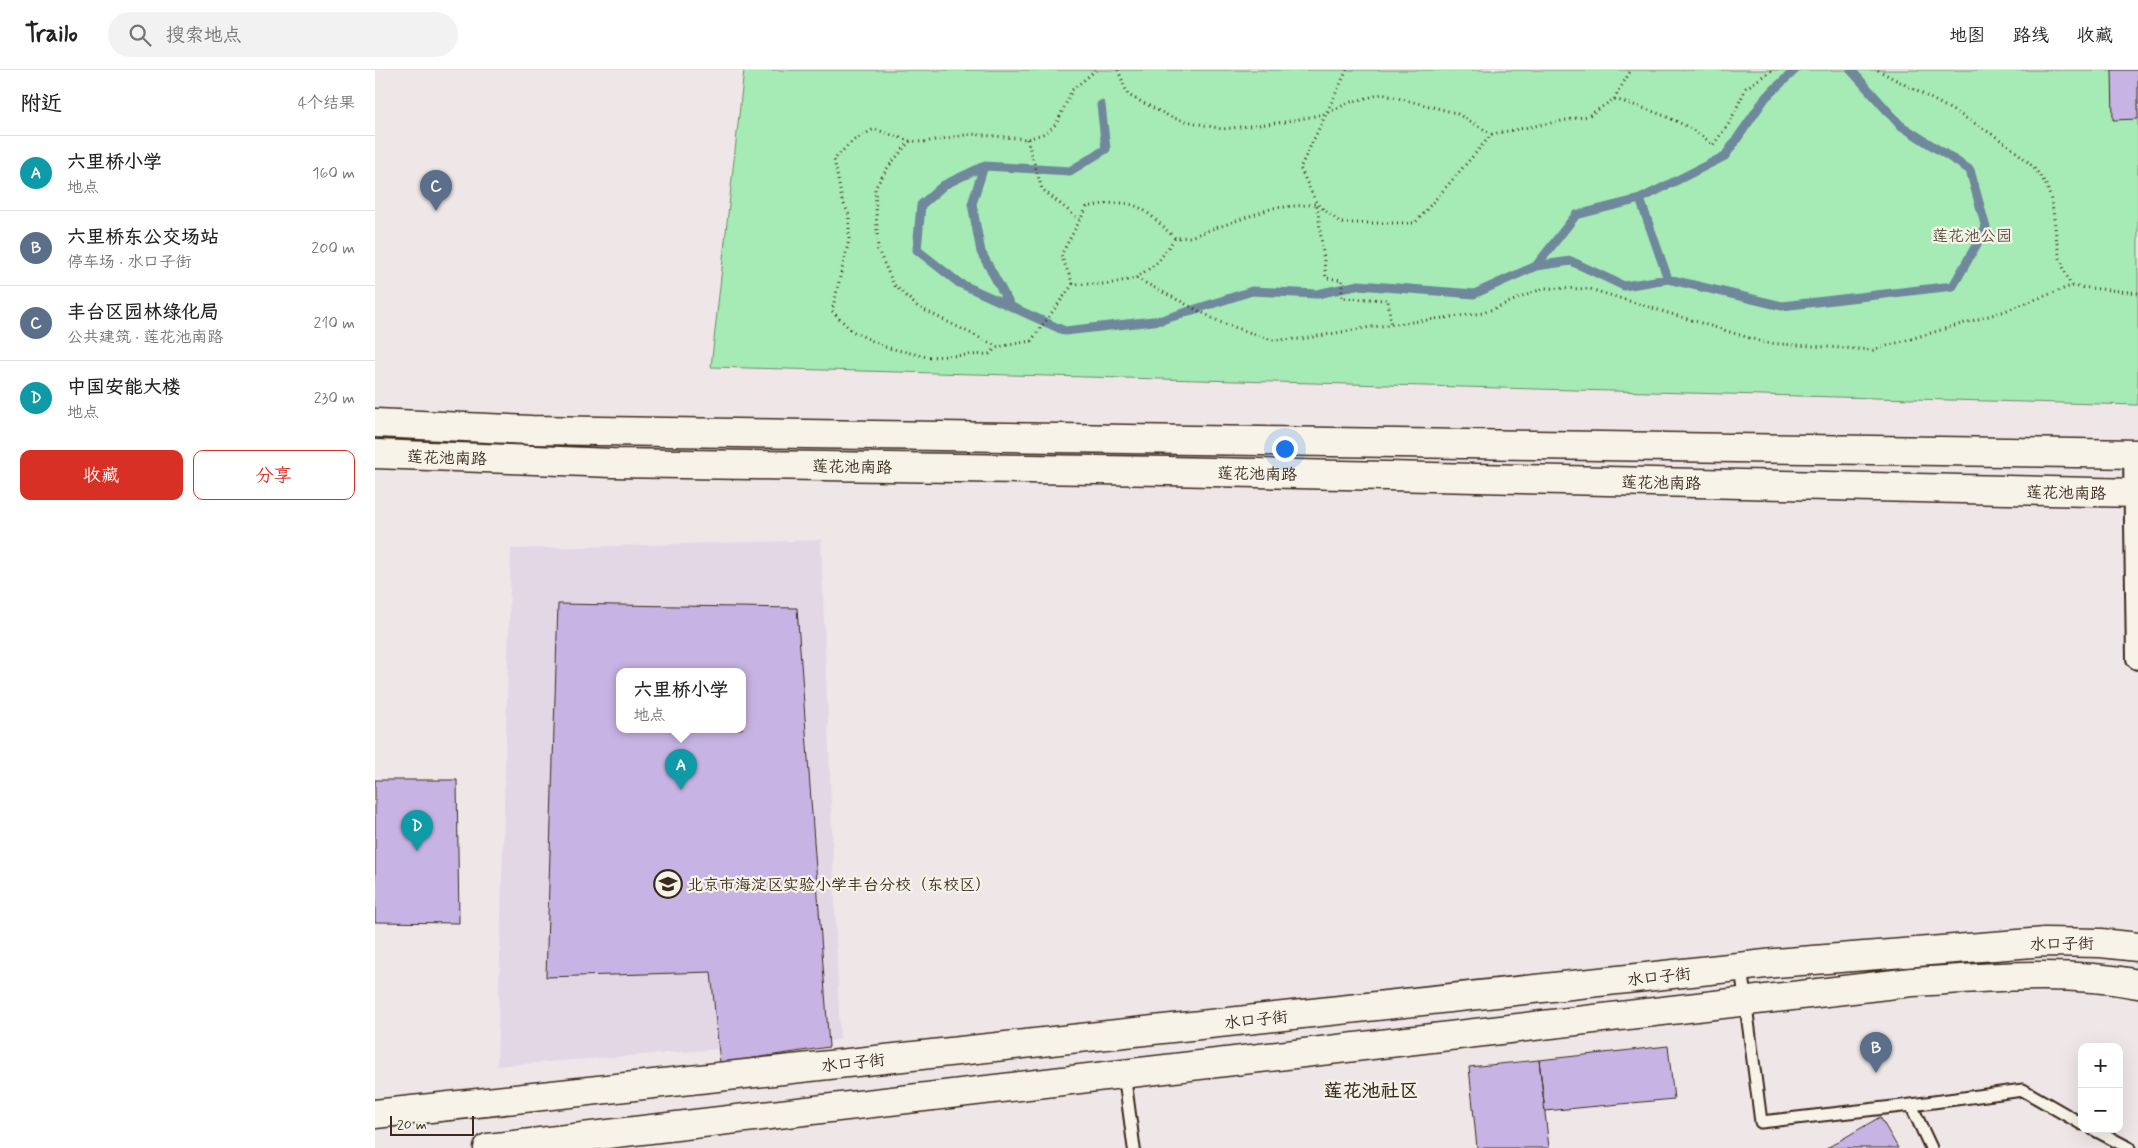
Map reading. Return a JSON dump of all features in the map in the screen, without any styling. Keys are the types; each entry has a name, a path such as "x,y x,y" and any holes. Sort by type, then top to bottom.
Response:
{"street":[{"name":"莲花池南路","path":"375,423 531,430 2137,454"},
{"name":"莲花池南路","path":"375,454 612,463 1186,471 2137,493"},
{"path":"2137,454 2138,658"},
{"name":"水口子街","path":"375,1114 1741,967 2045,942 2101,943 2138,947"},
{"name":"水口子街","path":"488,1148 1912,982 2024,976 2104,978 2138,984"}],"lane":[{"path":"1741,967 1761,1122 2023,1090 2078,1122"},
{"path":"1124,1074 1134,1148"},
{"path":"1911,1105 1931,1148"},
{"path":"2101,1133 2129,1148"}],"path":[{"path":"1073,284 1031,341 999,347 989,354 927,357 885,347 852,331 832,311 849,240 849,215 841,200 834,160 854,140 874,128 911,141 924,142 971,134 1027,139 1046,133 1057,123 1072,90 1096,70"},
{"path":"1118,70 1128,95 1173,118 1222,128 1285,122 1324,114 1351,102 1382,94 1456,113 1492,134"},
{"path":"1347,70 1324,114 1300,168 1317,204 1326,278 1342,280 1342,298 1388,300 1391,325"},
{"path":"1073,284 1061,255 1087,207 1114,202 1137,205 1175,238 1190,237 1273,208 1317,204 1341,223 1415,223 1492,134 1587,116 1614,99 1631,70"},
{"path":"1614,99 1675,120 1700,133 1713,145 1730,122 1746,88 1771,70"},
{"path":"1878,70 1992,135 2016,151 2039,175 2047,188 2061,261 2071,286"},
{"path":"1027,139 1042,189 1080,220"},
{"path":"911,141 888,167 875,188 878,250 894,285 918,307 999,347"},
{"path":"1073,284 1109,284 1136,278 1158,262 1175,238"},
{"path":"1136,278 1204,315 1247,334 1272,340 1310,338 1483,313 1544,288 1590,289 1766,342 1873,350 2002,312 2071,286 2138,292"}],"shaded area":[{"name":"北京市海淀区实验小学丰台分校（东校区）","path":"821,540 840,1040 497,1066 511,549"}],"green space":[{"name":"莲花池公园","path":"744,70 2138,70 2138,405 711,367"}],"building":[{"path":"2112,70 2138,70 2138,119 2113,120"},
{"path":"558,604 797,608 829,1047 720,1063 711,972 546,977"},
{"path":"375,780 457,780 459,923 375,922"},
{"path":"1668,1046 1674,1099 1545,1111 1539,1060"},
{"path":"1539,1060 1549,1148 1477,1148 1469,1067"},
{"path":"1880,1117 1898,1148 1827,1148"}],"waterway":[{"path":"1668,279 1640,199 1725,156 1766,97 1795,70"},
{"path":"1536,266 1571,261 1624,286 1668,279 1782,306 1953,286 1986,228 1970,170 1900,125 1851,70"},
{"path":"1101,105 1106,149 1070,171 984,166 944,185 921,205 917,250 959,283 1065,331 1162,320 1252,291 1317,294 1359,285 1474,294 1536,266 1576,215 1640,199"},
{"path":"984,166 972,204 981,252 1010,305"}],"place":[{"name":"丰台区园林绿化局","path":"436,211"},
{"name":"六里桥小学","path":"681,790"},
{"name":"中国安能大楼","path":"417,851"},
{"name":"北京市海淀区实验小学丰台分校（东校区）","path":"668,884"},
{"name":"六里桥东公交场站","path":"1876,1073"}],"district":[{"name":"莲花池社区","path":"1371,1090"}]}
